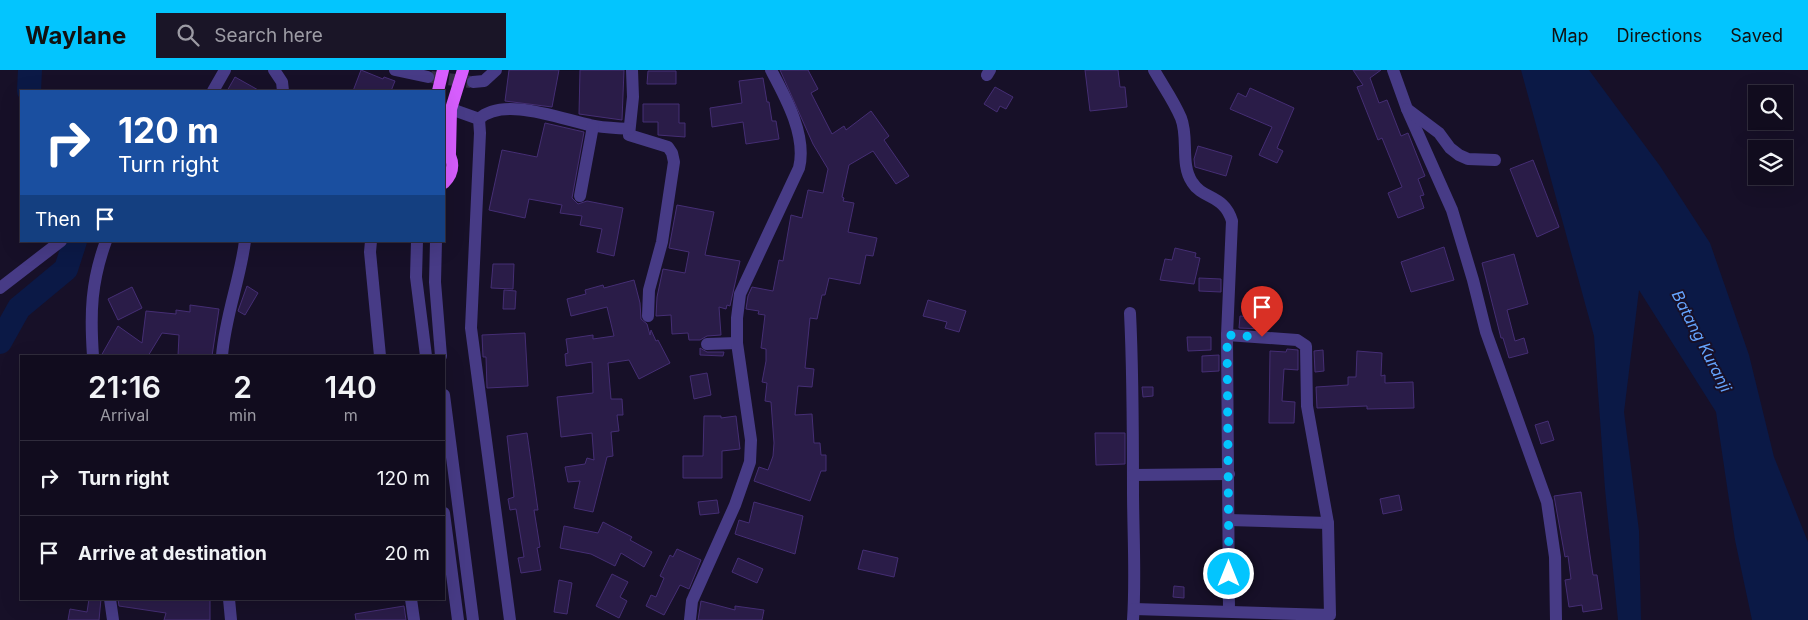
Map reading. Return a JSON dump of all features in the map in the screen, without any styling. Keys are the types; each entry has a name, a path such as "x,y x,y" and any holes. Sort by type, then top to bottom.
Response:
{"main road":[{"path":"438,90 443,70"},
{"path":"445,181 452,170 447,150 451,109 463,70"}],"street":[{"path":"214,90 225,70"},
{"path":"274,70 282,82 283,90"},
{"path":"395,70 428,77"},
{"path":"474,82 484,81 496,70"},
{"path":"632,70 633,97 630,135 636,139 656,142 668,147 674,162 662,242 649,290 648,316"},
{"path":"690,620 692,601 735,505 750,462 751,440 737,343 737,318 740,294 799,168 802,156 799,133 771,70"},
{"path":"1154,70 1181,118 1186,142 1187,171 1192,182 1223,205 1230,212 1232,221 1227,335 1230,520 1229,611"},
{"path":"1393,70 1407,109 1452,210 1474,280 1486,332 1547,502 1555,557 1556,620"},
{"path":"451,109 479,119"},
{"path":"479,119 486,113 497,109 516,110 593,126 629,129"},
{"path":"1407,109 1439,132 1450,148 1459,155 1468,159 1495,160"},
{"path":"479,119 480,133 471,328 510,620"},
{"path":"580,196 593,126"},
{"path":"0,288 59,242"},
{"path":"92,355 90,310 99,260 106,242"},
{"path":"222,355 224,332 241,271 245,242"},
{"path":"371,242 370,252 380,355"},
{"path":"416,242 416,277 424,323 426,355"},
{"path":"436,242 435,282 441,355"},
{"path":"1130,313 1134,404 1133,475 1136,581 1134,614 1229,611 1330,615 1328,524 1307,406 1306,346 1297,340 1227,335"},
{"path":"707,344 737,343"},
{"path":"445,403 473,620"},
{"path":"1133,475 1229,474"},
{"path":"1230,520 1328,524"},
{"path":"445,521 458,620"},
{"path":"110,600 113,620"},
{"path":"229,600 231,620"},
{"path":"411,600 414,620"}],"water":[{"name":"Batang Kuranji","path":"1521,70 1589,70 1660,166 1710,243 1749,355 1774,457 1808,542 1808,620 1752,620 1735,540 1716,412 1639,290 1624,412 1639,531 1641,620 1618,620 1605,489 1594,336"}],"building":[{"path":"361,70 383,79 384,77 395,81 391,90 353,90"},
{"path":"509,70 559,70 552,107 505,101"},
{"path":"580,70 624,70 622,120 579,114"},
{"path":"780,70 808,70 818,89 811,93 832,134 844,126 846,130 871,111 889,136 884,140 909,176 896,184 873,151 849,165 842,197 844,198 843,201 854,203 848,232 877,238 873,256 866,255 860,284 829,278 825,295 822,295 817,319 810,318 805,368 814,369 812,387 798,386 795,415 812,414 814,443 820,443 821,455 826,455 826,471 821,471 810,501 754,481 759,467 768,470 773,456 774,443 771,402 765,401 767,383 762,382 766,361 766,349 761,348 765,315 758,314 759,311 746,309 748,296 752,287 773,291 779,260 783,261 791,215 802,218 808,190 823,193 828,169 813,144"},
{"path":"1085,70 1118,70 1120,87 1125,87 1127,107 1090,111"},
{"path":"1353,70 1381,70 1370,78 1379,103 1387,100 1401,136 1408,133 1425,176 1418,179 1424,195 1420,196 1424,208 1398,218 1388,193 1402,187 1382,138 1378,140 1357,87 1363,85"},
{"path":"648,71 676,71 676,84 647,84"},
{"path":"235,77 258,90 228,90"},
{"path":"763,78 767,102 769,102 772,121 776,121 779,139 746,144 743,122 712,127 710,108 742,103 739,81"},
{"path":"995,87 1013,97 1006,109 1000,106 997,112 984,104"},
{"path":"1250,88 1294,108 1277,148 1283,151 1277,163 1259,155 1272,127 1230,109 1238,93 1246,97"},
{"path":"643,104 679,104 679,123 685,123 685,137 658,135 658,122 643,122"},
{"path":"545,123 584,132 572,198 578,204 587,201 623,208 614,256 597,252 602,229 580,225 582,216 560,213 562,205 529,199 525,218 489,210 502,150 537,157"},
{"path":"1198,146 1232,156 1226,176 1195,167 1194,159"},
{"path":"1533,160 1559,227 1537,237 1510,169"},
{"path":"677,205 714,212 705,255 740,261 730,306 727,305 726,309 719,307 721,335 707,336 700,340 689,340 688,333 672,334 671,315 656,316 657,297 663,269 685,273 689,252 669,248"},
{"path":"1444,247 1454,280 1411,292 1401,262"},
{"path":"1175,248 1196,253 1195,257 1200,258 1194,284 1160,280 1165,259 1172,260"},
{"path":"1514,254 1528,304 1507,310 1515,341 1524,338 1528,353 1509,358 1503,338 1501,338 1482,263"},
{"path":"493,264 514,264 513,289 491,288"},
{"path":"1199,278 1221,279 1221,292 1199,291"},
{"path":"634,280 640,303 641,319 647,324 650,335 651,330 656,341 658,340 670,363 639,379 629,360 608,363 611,399 622,399 623,415 617,415 619,431 611,432 613,456 607,457 593,512 574,508 580,481 568,482 565,467 585,464 587,458 594,460 592,433 561,437 557,397 593,393 592,362 566,366 565,354 568,353 566,339 593,335 593,339 614,336 607,307 571,316 567,299 586,294 585,290 603,285 604,288"},
{"path":"247,286 258,293 245,315 238,311"},
{"path":"132,287 142,308 118,320 108,299"},
{"path":"504,290 516,291 515,309 503,309"},
{"path":"928,300 966,311 959,332 945,328 947,322 923,316"},
{"path":"190,305 219,309 212,355 178,355 179,335 162,333 149,355 102,355 118,326 142,343 146,311 176,314 176,310 190,312"},
{"path":"1240,316 1264,318 1264,329 1239,328"},
{"path":"525,333 528,386 487,388 486,357 483,357 482,335"},
{"path":"1187,337 1211,337 1211,350 1188,351"},
{"path":"700,348 707,352 724,352 723,356 700,355"},
{"path":"1287,349 1298,350 1298,370 1284,369 1282,401 1295,402 1294,423 1269,423 1270,351 1286,352"},
{"path":"1323,350 1324,371 1315,372 1314,351"},
{"path":"1357,351 1382,353 1381,376 1385,375 1385,383 1413,382 1414,408 1367,409 1367,406 1317,408 1316,387 1348,385 1348,377 1356,377"},
{"path":"1219,355 1219,371 1202,372 1202,356"},
{"path":"707,373 711,395 694,399 690,376"},
{"path":"1142,387 1153,387 1153,396 1143,397"},
{"path":"704,416 721,416 721,418 736,416 740,449 722,451 722,478 683,478 683,456 703,456"},
{"path":"1548,421 1554,440 1541,444 1535,425"},
{"path":"527,433 538,510 534,510 540,547 537,548 541,570 521,573 518,558 524,557 516,509 510,510 508,499 514,497 507,436"},
{"path":"1095,433 1125,433 1125,464 1096,465"},
{"path":"1581,492 1593,575 1597,575 1602,609 1583,612 1582,605 1569,607 1565,580 1571,579 1568,556 1565,557 1554,496"},
{"path":"1399,495 1402,510 1383,514 1380,499"},
{"path":"717,500 719,513 700,515 698,502"},
{"path":"754,502 803,516 795,554 735,534 739,520 749,523"},
{"path":"603,522 632,537 630,540 652,552 644,567 621,553 615,566 591,554 560,548 564,526 598,533"},
{"path":"677,549 701,560 689,589 680,585 664,615 646,606 651,595 656,597 664,578 660,576 670,555 673,557"},
{"path":"863,550 898,558 894,577 858,569"},
{"path":"738,558 763,569 757,583 732,572"},
{"path":"612,574 628,582 620,597 627,601 619,618 596,606"},
{"path":"559,580 572,583 567,614 554,612"},
{"path":"1174,586 1184,587 1184,598 1173,597"},
{"path":"89,600 101,600 99,620 68,620 70,609 87,612"},
{"path":"118,600 210,600 210,620 164,620 166,613 119,606"},
{"path":"701,601 735,610 735,606 764,610 762,620 698,620"},
{"path":"404,606 406,620 356,620 355,614"}],"waterway":[{"path":"29,90 30,70"},
{"path":"0,342 19,308 66,269 75,242"}],"tunnel":[{"path":"431,77 471,82"}],"route":[{"path":"1229,574 1227,335 1262,337"}]}
